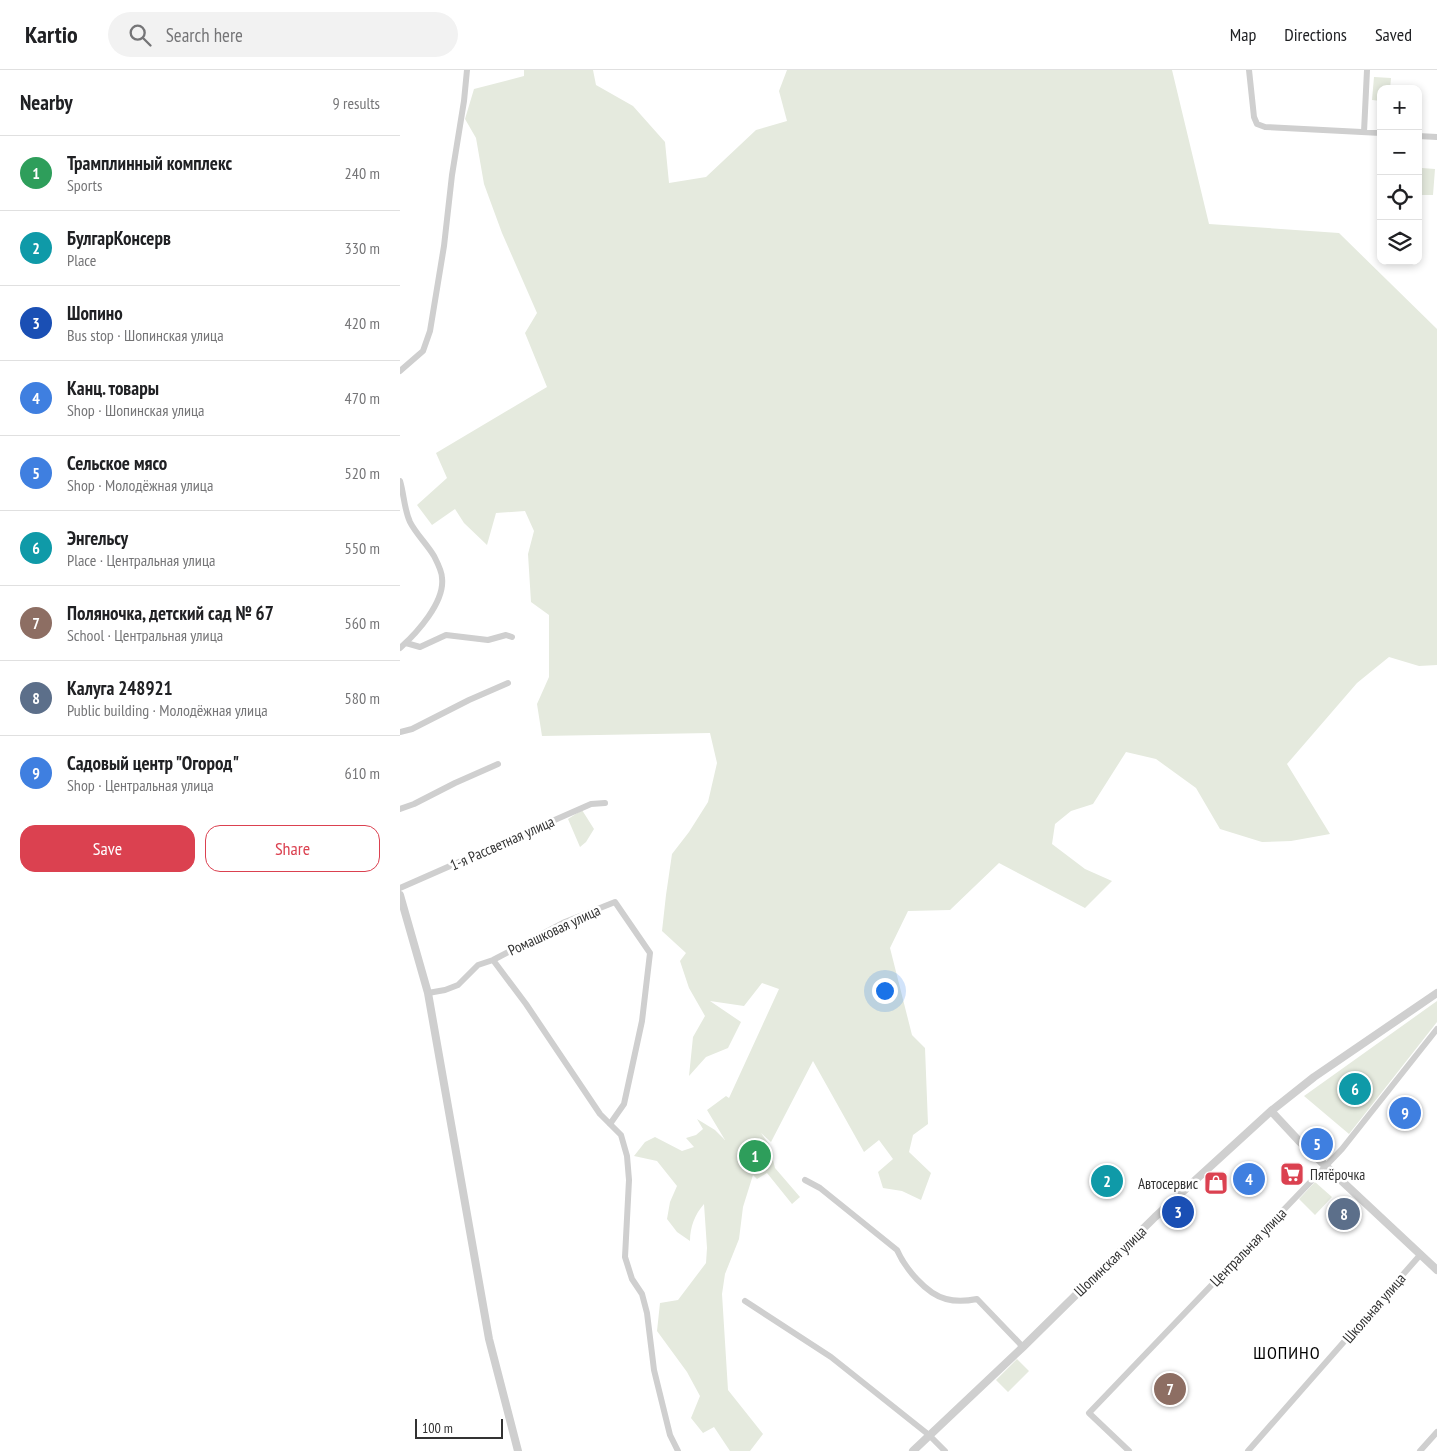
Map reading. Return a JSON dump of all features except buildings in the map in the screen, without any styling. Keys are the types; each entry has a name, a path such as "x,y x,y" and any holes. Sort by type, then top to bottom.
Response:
{"street":[{"path":"400,371 423,350 430,331 444,246 467,70"},
{"path":"1249,70 1254,116 1258,124 1265,127 1377,133"},
{"path":"1364,132 1367,70"},
{"path":"1422,136 1437,137"},
{"path":"400,481 410,521 434,557 442,576 441,591 434,607 421,626 400,648"},
{"path":"406,643 420,647 446,636 488,640 506,635 512,637"},
{"path":"400,732 412,729 469,700 508,683"},
{"path":"400,808 414,804 498,764"},
{"name":"1-я Рассветная улица","path":"400,888 591,804 605,803"},
{"path":"400,895 428,993 489,1339 518,1451"},
{"name":"Ромашковая улица","path":"428,993 458,985 478,965 493,960 565,922 615,902 650,953 642,1021 624,1104 610,1124"},
{"path":"493,960 526,1004 600,1114 621,1135 627,1156 629,1180 625,1257 632,1279 642,1294 648,1313 654,1370 670,1435 678,1451"},
{"name":"Шопинская улица","path":"913,1451 1156,1217 1271,1111 1314,1077 1437,992"},
{"name":"Центральная улица","path":"1129,1451 1089,1413 1326,1166 1360,1127 1437,1029"},
{"path":"1271,1111 1299,1141 1437,1270"},
{"path":"805,1180 820,1188 897,1250 903,1264 928,1290 944,1299 963,1301 977,1299 1023,1347"},
{"name":"Школьная улица","path":"1248,1451 1421,1254"},
{"path":"744,1301 831,1357 929,1435 945,1451"},
{"path":"1420,1451 1437,1432"}],"shaded area":[{"path":"524,70 593,70 596,85 633,106 665,142 669,183 706,177 756,130 787,121 779,91 787,70 1172,70 1209,224 1339,233 1437,329 1437,665 1419,666 1389,657 1357,683 1287,764 1330,834 1291,841 1262,842 1220,829 1196,788 1156,759 1126,752 1093,804 1071,811 1055,824 1052,844 1085,869 1112,881 1085,908 999,863 950,910 908,911 890,948 912,1035 925,1048 928,1124 913,1135 909,1152 931,1173 921,1200 902,1191 883,1188 878,1172 893,1159 879,1140 864,1152 813,1061 771,1142 761,1133 769,1144 775,1168 800,1197 792,1204 767,1173 757,1179 753,1175 743,1207 739,1239 725,1274 722,1294 728,1390 763,1434 750,1451 730,1451 714,1427 703,1433 691,1418 700,1396 687,1372 657,1331 660,1303 678,1300 706,1263 707,1248 704,1204 694,1221 690,1241 677,1232 667,1219 670,1202 677,1186 657,1161 634,1156 645,1142 655,1137 682,1151 694,1147 686,1138 696,1135 703,1129 697,1119 715,1130 725,1140 707,1110 726,1096 729,1098 779,989 762,983 744,1006 710,1001 741,1022 728,1048 706,1057 689,1076 693,1037 705,1016 689,988 680,961 686,953 662,931 672,854 708,802 717,763 710,733 542,736 537,704 549,677 549,615 531,602 528,554 534,531 525,511 496,513 487,545 464,523 455,509 432,525 417,505 447,478 436,453 547,387 525,333 537,313 502,233 484,184 476,138 465,119 474,89 524,76"},
{"path":"1374,77 1391,78 1390,85 1377,85 1377,101 1372,100"},
{"path":"1422,168 1435,169 1433,195 1422,195"},
{"path":"582,810 594,829 586,842 580,847 568,819"},
{"path":"1437,1001 1437,1022 1349,1134 1304,1096"},
{"path":"1315,1182 1332,1197 1315,1215 1299,1199"},
{"path":"1017,1359 1029,1371 1008,1392 996,1380"}],"place":[{"name":"Энгельсу","path":"1355,1089"},
{"name":"Садовый центр \"Огород\"","path":"1405,1113"},
{"name":"Сельское мясо","path":"1317,1144"},
{"name":"Трамплинный комплекс","path":"755,1156"},
{"name":"Пятёрочка","path":"1292,1174"},
{"name":"Канц. товары","path":"1249,1179"},
{"name":"БулгарКонсерв","path":"1107,1181"},
{"name":"Автосервис","path":"1216,1183"},
{"name":"Шопино","path":"1178,1212"},
{"name":"Калуга 248921","path":"1344,1214"},
{"name":"Поляночка, детский сад № 67","path":"1170,1389"}],"district":[{"name":"ШОПИНО","path":"1287,1352"}]}
